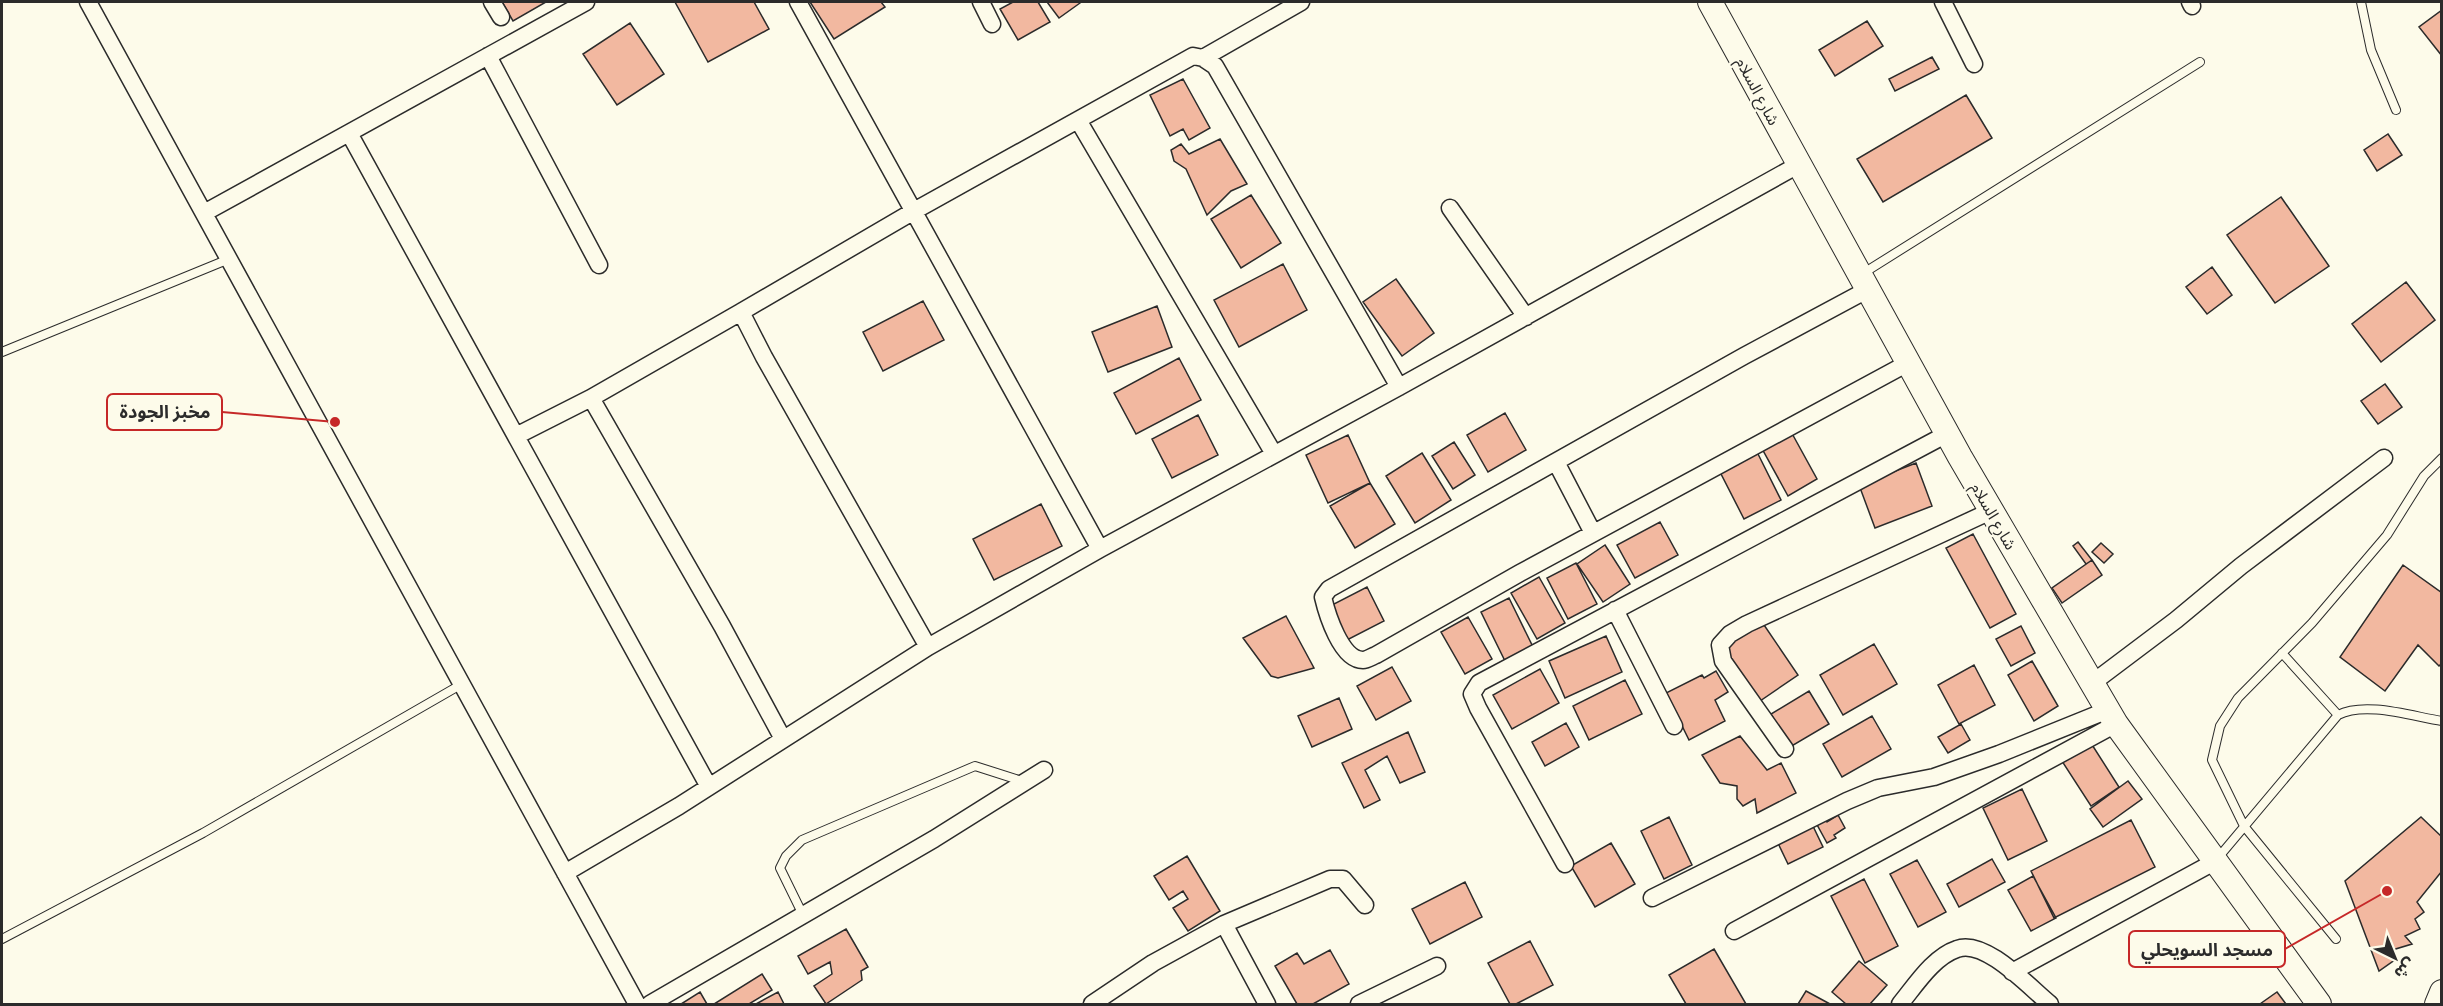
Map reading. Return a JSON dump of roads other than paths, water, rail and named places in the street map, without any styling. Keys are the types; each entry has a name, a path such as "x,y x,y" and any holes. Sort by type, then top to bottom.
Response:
{"main road":[{"name":"شارع السلام","path":"1710,2 1947,434 2091,684 2112,717 2319,1005"},
{"path":"2437,1005 2442,992"}],"street":[{"path":"88,2 637,1005"},
{"path":"492,2 501,17"},
{"path":"204,213 586,2"},
{"path":"798,2 1100,549"},
{"path":"981,2 992,24"},
{"path":"1203,57 1301,2"},
{"path":"1943,2 1974,64"},
{"path":"488,56 599,266"},
{"path":"516,436 591,398 914,211 1193,56 1203,57 1215,66 1399,387"},
{"path":"1078,120 1274,454"},
{"path":"349,133 709,787"},
{"path":"565,873 709,787 928,647 1100,549 1399,387 1798,165"},
{"path":"1450,208 1526,317"},
{"path":"1863,283 1744,356 1329,589 1323,597 1342,646 1349,655 1362,660 1377,655 1593,534 1908,363"},
{"path":"741,312 764,357 928,647"},
{"path":"591,398 722,626 783,740"},
{"path":"1565,864 1478,708 1472,694 1479,683 1947,434"},
{"path":"2091,684 2176,620 2241,566 2384,458"},
{"path":"1556,462 1593,534"},
{"path":"1785,749 1724,661 1720,645 1730,634 1747,624 1991,511"},
{"path":"1615,610 1674,726"},
{"path":"1652,898 1847,801 1888,785 1918,781 2112,717"},
{"path":"1734,932 2112,717"},
{"path":"650,1005 934,839 1044,770"},
{"path":"2012,972 2216,861"},
{"path":"1092,1005 1153,963 1224,924 1330,879 1343,879 1365,905"},
{"path":"1224,924 1267,1005"},
{"path":"1900,1005 1927,972 1957,949 1966,947 1995,958 2050,1005"},
{"path":"1359,1005 1437,966"}],"lane":[{"path":"2361,2 2371,50 2396,110"},
{"path":"1863,283 2200,62"},
{"path":"2,352 229,259"},
{"path":"2336,939 2244,826 2212,760 2220,726 2238,698 2312,623 2387,535 2424,476 2442,458"},
{"path":"2282,653 2338,715"},
{"path":"2,939 203,833 462,684"},
{"path":"2216,861 2338,715 2349,709 2367,709 2442,721"},
{"path":"803,915 780,868 786,856 802,840 975,766 1025,782"}],"place":[{"name":"مخبز الجودة","path":"335,422"},
{"name":"مسجد السويحلي","path":"2387,891"}]}
